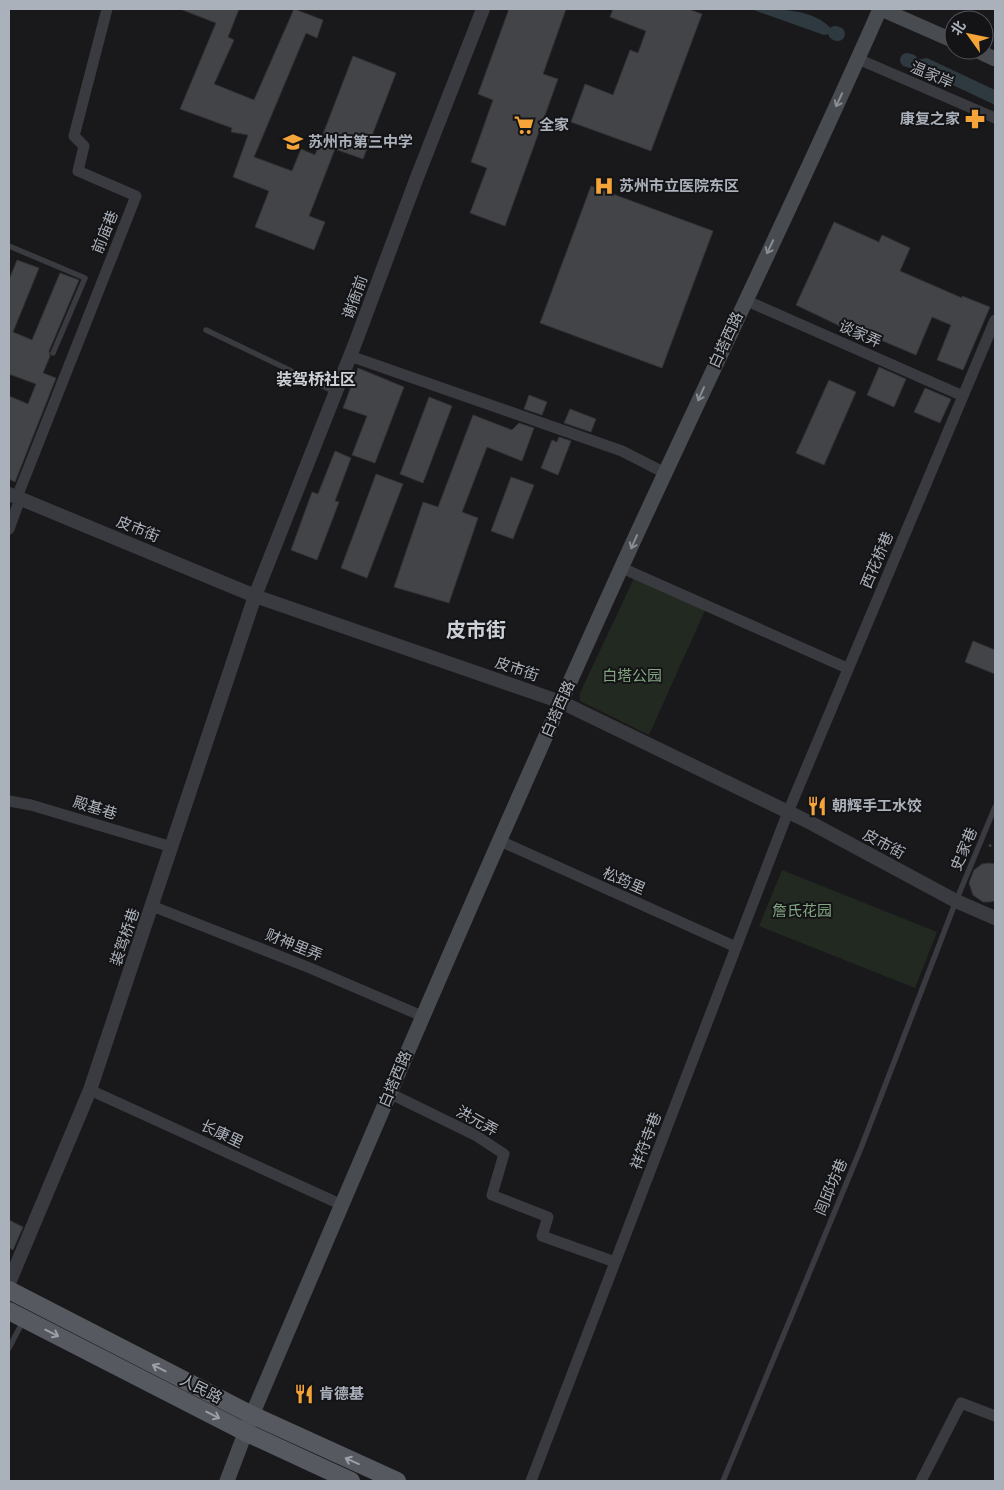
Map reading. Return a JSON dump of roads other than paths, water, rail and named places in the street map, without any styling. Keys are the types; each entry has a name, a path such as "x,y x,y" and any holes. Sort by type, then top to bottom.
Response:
{"main road":[{"path":"881,9 944,36"},
{"name":"白塔西路","path":"227,1481 248,1424 422,1016 561,702 665,473 881,9"},
{"name":"人民路","path":"9,1290 351,1481"},
{"name":"人民路","path":"15,1317 248,1424 397,1481"}],"street":[{"name":"前庙巷","path":"15,497 136,196 78,171 84,146 74,136 106,9"},
{"name":"谢衙前","path":"255,596 484,9"},
{"name":"温家岸","path":"858,59 995,118"},
{"name":"谈家弄","path":"745,300 963,396"},
{"name":"西花桥巷","path":"788,812 995,320"},
{"path":"350,356 622,451 665,473"},
{"path":"9,529 15,497"},
{"name":"皮市街","path":"15,497 255,596 561,702 788,812 956,901 995,918"},
{"path":"622,568 848,668"},
{"name":"装驾桥巷","path":"9,1283 90,1090 255,596"},
{"name":"殿基巷","path":"9,801 31,804 172,847"},
{"name":"祥符寺巷","path":"531,1481 788,812"},
{"name":"松筠里","path":"500,841 736,948"},
{"name":"财神里弄","path":"152,906 310,968 422,1016"},
{"name":"长康里","path":"90,1090 342,1205"},
{"name":"洪元弄","path":"389,1093 474,1135 504,1154 492,1195 548,1217 542,1236 615,1262"},
{"path":"921,1481 961,1403 995,1416"}],"lane":[{"path":"9,246 85,278 53,353"},
{"path":"206,330 335,392"},
{"name":"史家巷","path":"956,901 995,807"},
{"name":"闾邱坊巷","path":"723,1481 861,1148 956,901"},
{"path":"9,1348 15,1317"}],"waterway":[{"path":"907,60 911,61"}],"place":[{"name":"康复之家","path":"975,119"},
{"name":"全家","path":"524,125"},
{"name":"苏州市第三中学","path":"293,142"},
{"name":"苏州市立医院东区","path":"604,186"},
{"name":"朝辉手工水饺","path":"817,806"},
{"name":"肯德基","path":"304,1394"}],"district":[{"name":"装驾桥社区","path":"316,379"},
{"name":"皮市街","path":"476,630"}],"park label":[{"name":"白塔公园","path":"632,676"},
{"name":"詹氏花园","path":"802,911"}]}
